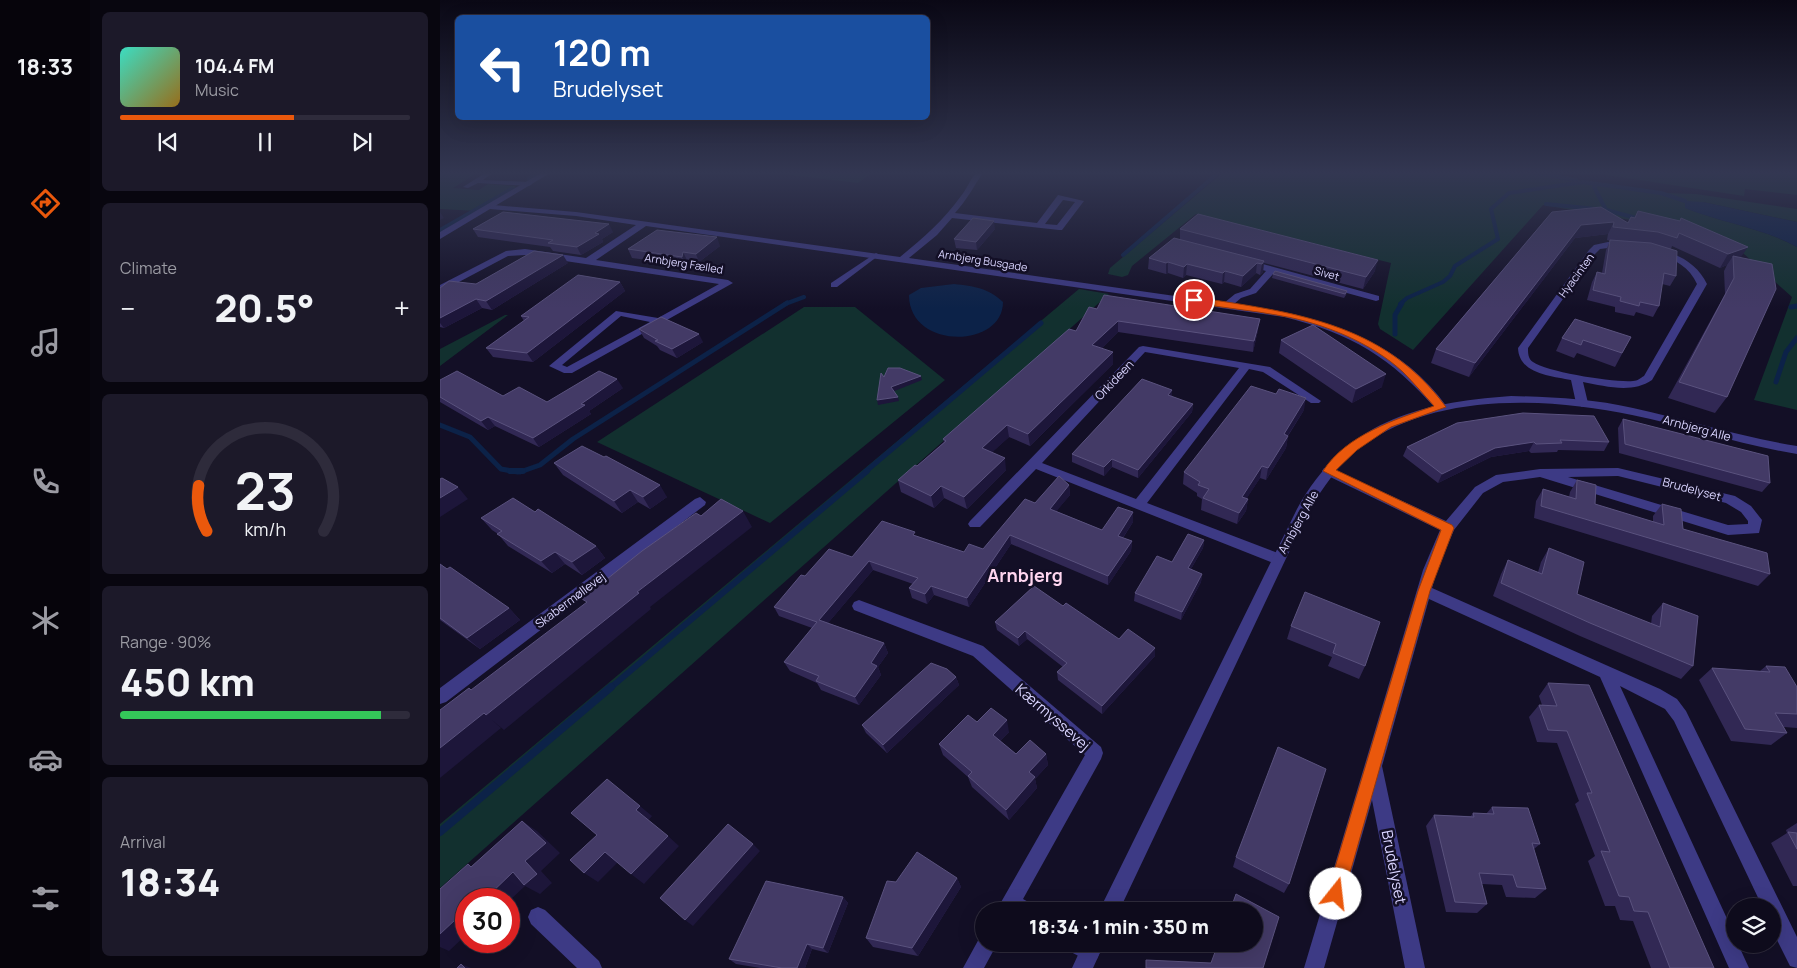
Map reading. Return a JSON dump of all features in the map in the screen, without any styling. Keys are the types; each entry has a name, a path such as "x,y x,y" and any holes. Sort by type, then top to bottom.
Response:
{"street":[{"path":"440,236 471,218"},
{"name":"Arnbjerg Busgade","path":"607,218 876,255 1086,287 1125,290 1228,304 1320,322 1366,343 1405,369 1441,407"},
{"path":"903,259 934,233 947,218"},
{"path":"976,218 1059,228 1067,218"},
{"path":"1039,226 1045,218"},
{"path":"588,260 645,223"},
{"name":"Hyacinten","path":"1616,246 1660,253 1689,264 1700,275 1702,284 1648,378 1637,385 1576,377 1543,371 1530,365 1523,357 1523,348 1597,247 1616,246"},
{"name":"Arnbjerg Fælled","path":"440,290 506,254 525,252 588,260 728,283 659,321 568,371 554,366 619,313 659,321"},
{"name":"Sivet","path":"1233,259 1376,298"},
{"path":"1228,304 1238,296 1253,291 1272,270"},
{"name":"Orkideen","path":"975,524 1143,349 1266,369 1315,402"},
{"path":"1140,504 1246,366"},
{"path":"1576,377 1582,403"},
{"name":"Arnbjerg Alle","path":"1113,902 1303,509 1328,471 1353,447 1388,425 1441,407 1498,400 1582,403 1630,411 1750,442 1797,450"},
{"path":"1034,464 1278,559"},
{"path":"1328,471 1448,528"},
{"name":"Brudelyset","path":"1314,968 1424,591 1448,528 1479,490 1500,478 1540,473 1618,472 1672,483 1730,499 1746,509 1755,520 1754,529 1728,530 1540,473"},
{"name":"Skabermøllevej","path":"440,697 700,502"},
{"path":"1424,591 1607,675 1654,694 1671,704 1680,716 1768,898"},
{"name":"Kærmyssevej","path":"859,606 978,651 1095,753 1017,902"},
{"path":"1607,675 1739,968"},
{"name":"Brudelyset","path":"1374,765 1415,968"},
{"path":"538,917 592,968"},
{"path":"1781,926 1797,959"},
{"path":"973,968 982,952"}],"lane":[{"path":"834,285 876,255"}],"green space":[{"path":"1169,218 1191,218 1132,266 1128,275 1122,277 1108,274 1110,268"},
{"path":"1213,218 1531,218 1413,350 1380,329 1378,324 1391,263"},
{"path":"1620,218 1715,218 1756,230 1797,247 1797,410 1754,400 1792,297 1724,236"},
{"path":"1779,218 1797,218 1797,222"},
{"path":"1079,289 1109,294 440,888 440,824"},
{"path":"804,307 855,307 945,380 770,523 597,442"},
{"path":"508,315 440,366 440,349"}],"water":[{"path":"1714,218 1779,218 1797,222 1797,247 1784,240"},
{"path":"954,284 980,288 997,297 1003,302 999,317 988,328 973,335 956,337 939,334 924,326 913,313 909,295 921,288"}],"building":[{"path":"492,218 558,218 609,224 595,233 599,234 577,247 548,243 553,240 473,229"},
{"path":"973,218 994,221 976,242 954,239"},
{"path":"1193,218 1214,218 1378,260 1366,277 1180,229"},
{"path":"1547,218 1620,218 1628,223 1630,218 1668,218 1680,221 1681,218 1748,247 1728,254 1679,233 1677,238 1658,232 1613,227 1614,222 1581,225 1475,363 1436,349"},
{"path":"657,230 717,237 696,254 683,252 682,257 628,249"},
{"path":"1174,238 1264,261 1262,264 1257,263 1243,276 1187,264 1184,267 1149,258"},
{"path":"1610,240 1651,243 1677,251 1676,276 1664,273 1659,306 1640,302 1639,306 1620,301 1621,297 1593,290 1597,272 1605,274"},
{"path":"534,251 563,255 486,301 476,299 440,318 440,288 449,281 476,284"},
{"path":"1733,256 1772,264 1776,289 1727,397 1679,382 1734,278"},
{"path":"1275,271 1347,291 1345,294 1273,274"},
{"path":"578,275 620,282 527,353 486,348 529,317 521,316"},
{"path":"1104,295 1260,319 1254,341 1118,321 1092,345 1113,352 1028,434 1007,425 982,448 1005,458 964,497 941,486 931,496 898,480 946,441 943,439 1069,329 1076,331 1089,307 1097,309"},
{"path":"661,317 699,334 672,349 655,341 658,340 639,329"},
{"path":"1575,319 1631,337 1622,353 1583,340 1581,345 1562,338"},
{"path":"1313,325 1386,374 1356,389 1281,340"},
{"path":"888,368 900,368 921,376 891,387 898,397 877,400 881,373 884,377"},
{"path":"457,371 503,396 519,387 547,402 599,371 617,379 581,404 585,405 533,438 488,417 481,421 440,397 440,380"},
{"path":"1142,379 1172,390 1168,395 1193,404 1138,470 1112,459 1104,467 1072,454"},
{"path":"1251,386 1276,394 1279,389 1306,398 1284,434 1288,436 1268,468 1262,466 1242,497 1248,499 1239,513 1203,498 1209,489 1198,485 1200,482 1184,472"},
{"path":"1523,413 1594,416 1609,442 1560,440 1562,443 1536,444 1534,442 1495,448 1442,474 1407,447 1457,423"},
{"path":"1623,419 1768,456 1770,483 1625,444"},
{"path":"582,446 604,457 606,456 660,485 643,497 630,490 614,501 554,463"},
{"path":"1059,476 1069,485 1050,509 1102,530 1118,507 1133,512 1118,536 1132,541 1108,576 1010,535 967,598 931,586 925,594 909,588 918,578 869,561 819,620 884,643 871,663 877,666 855,697 816,681 819,676 784,662 817,622 774,607 801,575 805,576 829,549 852,557 882,521 915,532 913,535 964,552 969,544 983,549 1025,499 1035,503"},
{"path":"442,478 458,487 440,498 440,479"},
{"path":"1577,480 1596,485 1595,504 1664,525 1662,504 1681,509 1683,529 1767,553 1770,574 1541,506 1543,489 1576,499"},
{"path":"513,498 535,512 538,509 596,546 572,562 555,552 541,561 497,534 502,531 481,518"},
{"path":"721,499 743,511 637,592 639,593 486,715 484,713 440,748 440,710 469,688 471,690 587,602 582,599 642,551 696,513 701,516"},
{"path":"1188,534 1204,540 1188,568 1202,574 1182,612 1135,593 1157,556 1172,562"},
{"path":"1549,548 1584,562 1577,594 1660,627 1663,603 1698,616 1693,666 1501,583 1508,560 1542,574"},
{"path":"440,564 447,569 450,567 509,608 467,638 440,618"},
{"path":"1034,586 1063,606 1066,603 1119,639 1128,629 1155,648 1102,706 1057,672 1067,663 1025,631 1018,638 995,622"},
{"path":"1305,592 1380,622 1365,666 1333,653 1336,644 1291,626"},
{"path":"931,663 947,669 956,677 883,745 862,725"},
{"path":"1766,666 1785,667 1797,687 1797,714 1775,713 1787,733 1745,729 1712,668 1770,672"},
{"path":"1548,683 1589,685 1714,968 1670,968 1648,912 1634,911 1629,897 1619,896 1601,851 1610,852 1587,793 1592,793 1567,731 1548,730 1539,705 1557,706"},
{"path":"991,708 1007,720 993,735 1016,754 1030,740 1046,754 1029,772 1035,777 1006,810 968,776 972,772 939,744 968,715 977,722"},
{"path":"1278,747 1326,769 1289,884 1236,857"},
{"path":"607,779 640,806 636,810 668,836 631,874 605,852 584,873 570,860 597,835 571,813"},
{"path":"1492,807 1528,808 1540,844 1532,843 1546,889 1517,887 1513,875 1479,873 1487,904 1455,902 1434,815 1474,817 1473,813 1494,814"},
{"path":"522,821 546,843 525,861 537,874 524,885 513,872 496,888 455,888 455,920 440,934 440,889 468,864 471,867"},
{"path":"728,824 753,844 685,920 660,898"},
{"path":"1788,832 1797,833 1797,849"},
{"path":"917,852 957,878 912,948 866,938 887,881 896,882"},
{"path":"766,881 843,897 823,948 807,944 797,968 782,968 729,959"},
{"path":"1236,894 1251,902 1233,902"},
{"path":"1263,908 1279,917 1263,968 1146,968 1146,960 1211,963 1215,952 1263,952"},
{"path":"461,964 465,968 457,968"}],"waterway":[{"path":"440,230 461,218"},
{"path":"1123,255 1166,218"},
{"path":"1400,304 1407,298 1443,282 1450,276 1455,266 1498,239 1493,218"},
{"path":"786,304 804,297"},
{"path":"1395,334 1395,315 1402,303"},
{"path":"523,471 540,465 573,439 786,304"},
{"path":"1791,307 1797,306"},
{"path":"865,472 1041,323"},
{"path":"1776,382 1786,352 1797,338"},
{"path":"440,425 470,437 501,469 512,471"},
{"path":"512,471 523,471"},
{"path":"512,471 518,472"},
{"path":"609,689 867,471"},
{"path":"440,832 611,687"}],"district":[{"name":"Arnbjerg","path":"1025,575"}],"route":[{"path":"1194,300 1256,308 1320,322 1344,332 1366,343 1405,369 1441,407 1418,413 1388,425 1353,447 1328,471 1448,528 1430,570 1336,894"}]}
